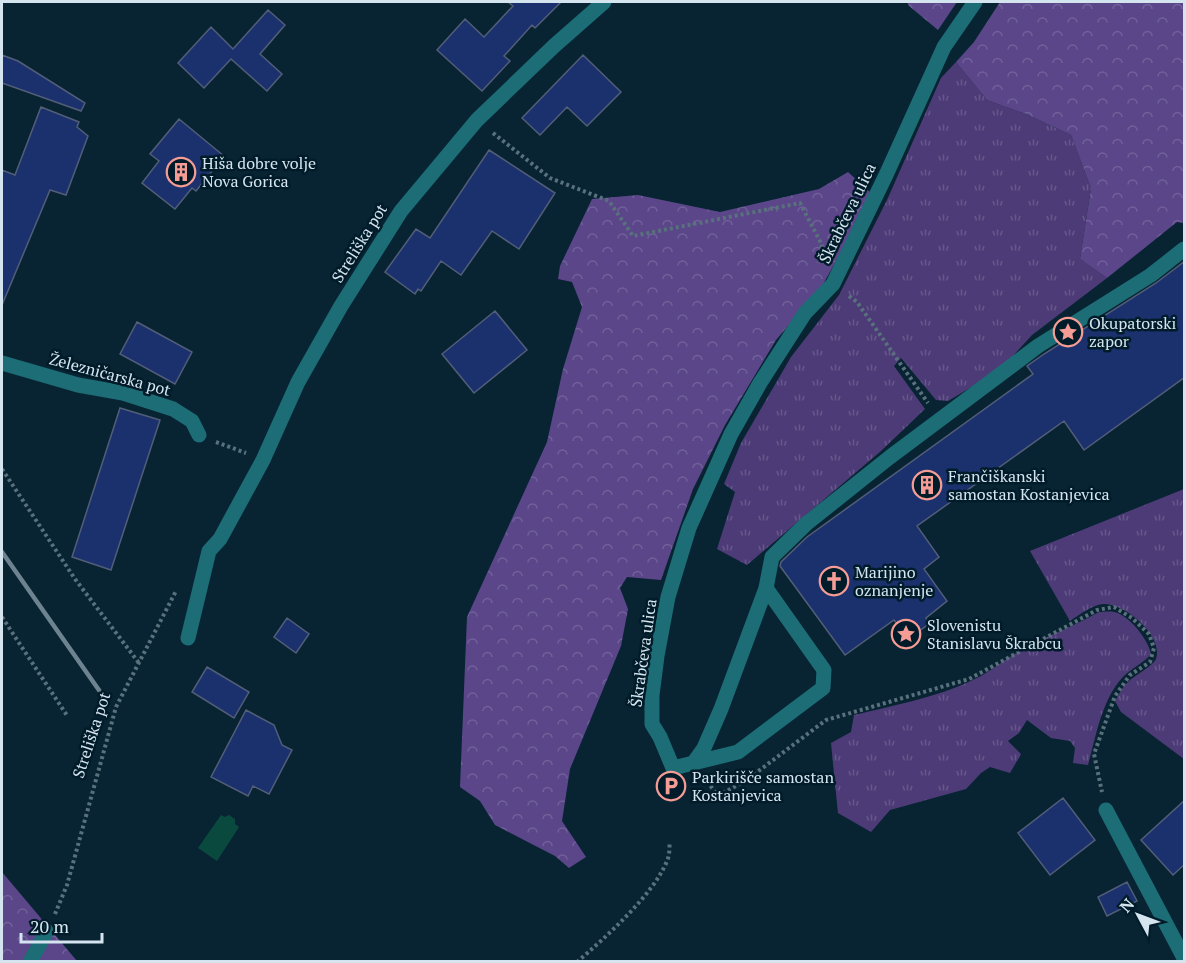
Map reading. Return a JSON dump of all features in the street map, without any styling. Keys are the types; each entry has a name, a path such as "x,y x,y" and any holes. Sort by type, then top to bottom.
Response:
{"street":[{"name":"Streliška pot","path":"188,638 209,551 220,539 263,460 298,382 341,306 400,211 477,120 604,2"},
{"name":"Škrabčeva ulica","path":"766,588 824,670 823,688 738,752 673,768 652,724 652,695 669,597 689,528 731,434 760,383 805,313 833,284 944,47 975,2"},
{"path":"694,762 704,748 721,709 766,588 772,557 806,524 890,457 1038,346 1151,274 1185,249"},
{"name":"Železničarska pot","path":"2,363 78,386 123,393 173,409 192,421 199,435"},
{"path":"1107,810 1185,958"},
{"path":"30,962 48,931"}],"path":[{"path":"477,120 550,178 609,201 633,236 800,203 822,245 816,268"},
{"path":"833,284 857,302 864,311 928,403 922,411"},
{"path":"199,435 263,460"},
{"path":"2,469 75,579 139,663"},
{"name":"Streliška pot","path":"55,913 67,885 116,706 175,593 182,585"},
{"path":"694,762 718,796 748,779 826,720 969,679 1074,621 1097,610 1114,607 1132,618 1149,634 1154,648 1150,662 1130,675 1115,696 1094,754 1107,810"},
{"path":"2,617 68,717"},
{"path":"577,962 599,943 646,894 668,860 670,842"}],"green space":[{"path":"907,2 957,2 938,30"},
{"path":"1000,2 1184,2 1184,223 1177,222 1107,278 1080,259 1091,188 1071,135 1026,114 987,100 956,62 974,42"},
{"path":"956,62 987,100 1026,114 1071,135 1091,188 1080,259 1107,278 1032,335 1000,370 948,401 936,400 901,358 894,366 925,409 881,451 747,565 717,549 735,492 724,484 741,443 791,357 839,295 887,200 941,78"},
{"path":"848,172 871,193 860,219 822,286 776,340 725,425 693,489 661,580 627,577 620,588 628,609 621,646 570,769 562,821 586,857 569,868 555,856 495,825 480,801 460,787 467,617 547,442 563,369 582,307 572,282 558,279 560,266 592,199 638,195 720,212 819,189"},
{"path":"1184,489 1184,759 1121,712 1115,701 1126,684 1156,659 1157,650 1149,631 1132,615 1112,605 1094,606 1070,621 1030,551"},
{"path":"1099,612 1114,612 1126,618 1142,635 1151,654 1122,678 1109,697 1100,719 1088,765 1073,763 1075,748 1070,741 1051,738 1027,720 1019,733 1008,741 1021,754 1010,773 990,767 966,789 890,810 871,832 838,813 831,743 851,732 854,715 919,699 966,683 1015,654"},
{"path":"2,872 77,961 2,961"}],"shaded area":[{"path":"221,815 225,817 229,815 235,819 235,824 239,827 217,861 198,848"}],"building":[{"path":"508,2 561,2 535,28 532,25 504,56 510,61 482,91 437,50 465,19 484,37 513,6"},
{"path":"268,10 285,25 260,54 282,74 267,91 231,59 204,88 178,63 211,27 233,49"},
{"path":"2,55 18,61 85,103 81,111 2,83"},
{"path":"583,55 621,92 587,126 567,107 540,135 522,118"},
{"path":"41,107 79,122 77,127 88,136 66,195 50,190 2,305 2,170 15,175"},
{"name":"Hiša dobre volje Nova Gorica","path":"179,119 224,156 196,191 192,188 175,209 142,183 159,161 150,154"},
{"path":"489,150 555,193 519,249 492,231 461,275 441,261 421,291 418,289 415,294 385,272 416,229 430,238"},
{"name":"Frančiškanski samostan Kostanjevica","path":"1185,261 1185,377 1084,450 1064,421 917,526 939,557 924,569 947,601 926,618 929,624 909,638 894,620 845,655 780,566 781,562 807,537 1033,374 1027,366 1156,283"},
{"path":"495,311 527,350 474,393 442,354"},
{"path":"137,322 192,352 175,384 120,354"},
{"path":"120,408 160,420 111,570 72,557"},
{"path":"287,618 309,634 296,653 274,637"},
{"path":"207,667 249,692 234,718 192,692"},
{"path":"246,710 274,725 282,745 292,750 269,794 253,786 248,796 211,777"},
{"path":"1063,798 1095,840 1050,875 1018,833"},
{"path":"1185,800 1185,864 1173,875 1141,840"},
{"path":"1127,882 1137,901 1107,916 1098,897"}],"railway":[{"path":"2,552 101,693"}],"place":[{"name":"Hiša dobre volje Nova Gorica","path":"181,172"},
{"name":"Okupatorski zapor","path":"1068,332"},
{"name":"Frančiškanski samostan Kostanjevica","path":"927,485"},
{"name":"Marijino oznanjenje","path":"834,581"},
{"name":"Slovenistu Stanislavu Škrabcu","path":"906,634"},
{"name":"Parkirišče samostan Kostanjevica","path":"671,786"}]}
